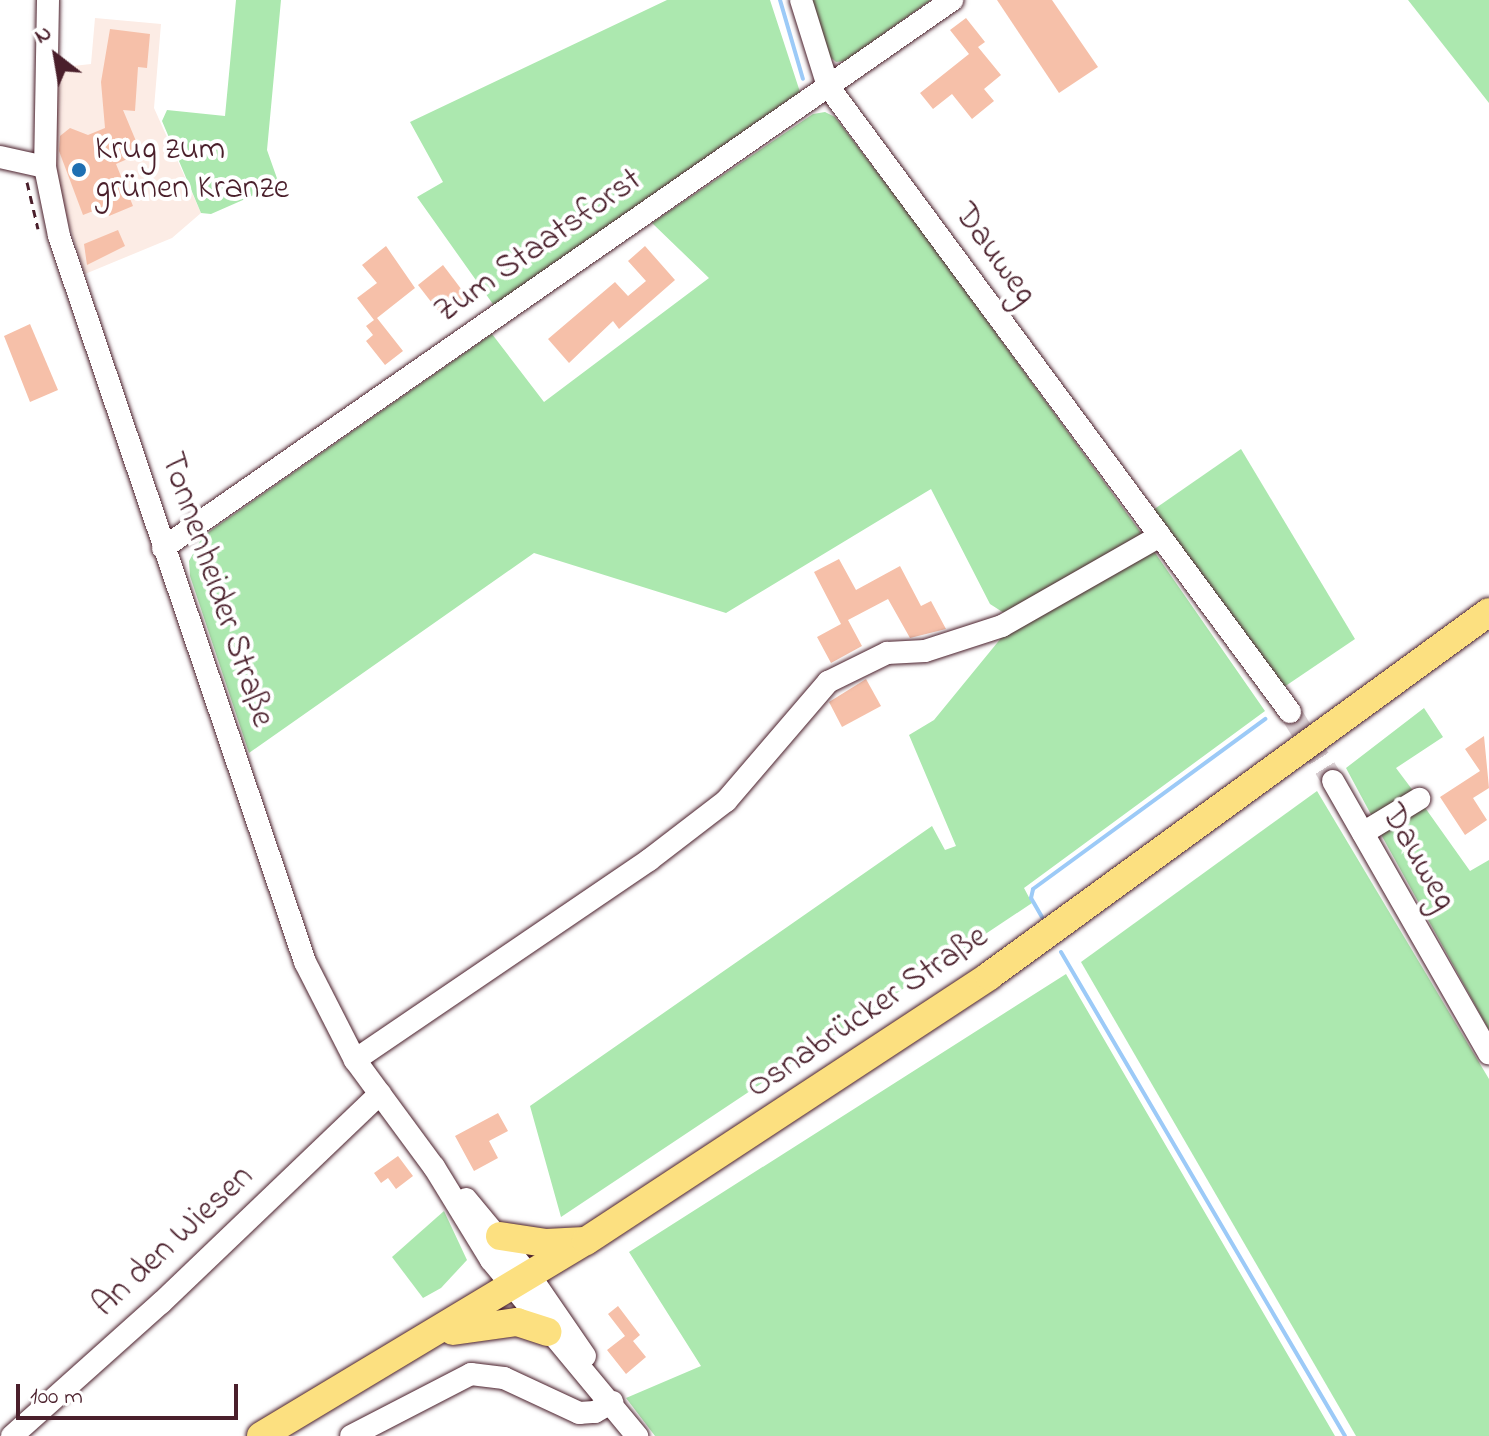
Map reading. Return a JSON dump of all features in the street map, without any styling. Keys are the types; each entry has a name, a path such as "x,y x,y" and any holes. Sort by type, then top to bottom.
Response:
{"main road":[{"name":"Osnabrücker Straße","path":"261,1436 429,1338 586,1241 989,976 1489,612"},
{"path":"500,1236 546,1243 586,1241"},
{"path":"429,1338 474,1324 517,1322 547,1332"}],"street":[{"name":"Tonnenheider Straße","path":"48,0 45,167 59,236 305,962 355,1060 637,1436"},
{"name":"Dauweg","path":"801,0 828,86 1290,712"},
{"name":"Zum Staatsforst","path":"163,548 952,0"},
{"path":"0,157 45,167"},
{"path":"355,1060 649,860 726,801 828,682 887,653 925,651 1002,626 1160,536"},
{"name":"Dauweg","path":"1333,781 1489,1053"},
{"path":"1363,833 1419,799"},
{"name":"An den Wiesen","path":"12,1436 161,1303 380,1094"},
{"name":"Tonnenheider Straße","path":"434,1167 500,1236 547,1332 612,1402"},
{"path":"351,1436 471,1374 504,1378 579,1413 595,1412 612,1402"}],"shaded area":[{"path":"95,18 161,24 154,108 201,213 172,238 85,274 60,196 52,133 55,68 91,64"}],"green space":[{"path":"236,0 281,0 267,150 279,184 211,214 201,213 162,121 167,110 225,116"},
{"path":"667,0 770,0 800,92 495,307 417,197 443,182 410,122"},
{"path":"810,0 931,0 845,61 836,62 828,55"},
{"path":"1408,0 1489,0 1489,103"},
{"path":"825,112 835,117 919,227 1144,537 1004,613 990,604 931,489 726,613 534,553 249,753 190,576 189,561 203,536 492,334 544,402 709,278 652,223 813,114"},
{"path":"1241,449 1355,639 1284,687 1153,510"},
{"path":"1151,547 1265,711 1024,888 1032,903 561,1217 530,1106 932,826 945,850 956,846 909,735 934,720 1006,632"},
{"path":"1424,708 1443,737 1396,768 1417,796 1375,822 1346,768"},
{"path":"1317,791 1489,1079 1489,1436 1356,1436 1081,962"},
{"path":"1421,802 1470,871 1489,860 1489,1030 1378,829"},
{"path":"1066,974 1335,1436 655,1436 626,1398 701,1366 629,1252"},
{"path":"444,1211 467,1260 441,1288 423,1298 392,1257"}],"building":[{"path":"997,0 1052,0 1098,67 1059,93"},
{"path":"966,18 985,42 978,47 1001,75 984,89 994,101 972,119 952,94 933,109 920,93 969,54 950,30"},
{"path":"110,29 150,34 147,68 138,67 135,111 123,110 141,153 116,164 133,206 109,216 106,206 83,215 59,151 60,136 70,128 88,135 105,128 101,82"},
{"path":"118,230 125,246 87,265 84,244"},
{"path":"386,246 415,288 377,318 403,351 385,365 366,341 373,335 366,326 374,320 357,298 377,283 362,265"},
{"path":"645,246 675,280 619,329 613,321 569,363 548,339 615,282 628,296 646,281 628,261"},
{"path":"443,265 471,302 446,321 418,285"},
{"path":"30,324 58,390 30,402 4,336"},
{"path":"839,559 856,590 900,566 921,606 931,601 946,629 910,638 888,599 848,620 862,646 831,663 817,637 841,624 814,572"},
{"path":"866,679 881,706 842,727 829,702"},
{"path":"1484,736 1489,788 1473,798 1487,820 1465,835 1440,797 1480,771 1465,749"},
{"path":"498,1113 508,1131 489,1141 498,1158 474,1171 455,1136"},
{"path":"398,1156 413,1176 396,1189 388,1178 381,1183 374,1173"},
{"path":"618,1306 640,1335 633,1341 646,1357 626,1374 607,1350 625,1336 608,1314"}],"waterway":[{"path":"780,0 803,79"},
{"path":"1042,917 1031,898 1033,889 1265,719"},
{"path":"1061,952 1345,1436"}],"tunnel":[{"path":"1290,712 1333,781"}],"place":[{"name":"Krug zum grünen Kranze","path":"79,170"}]}
